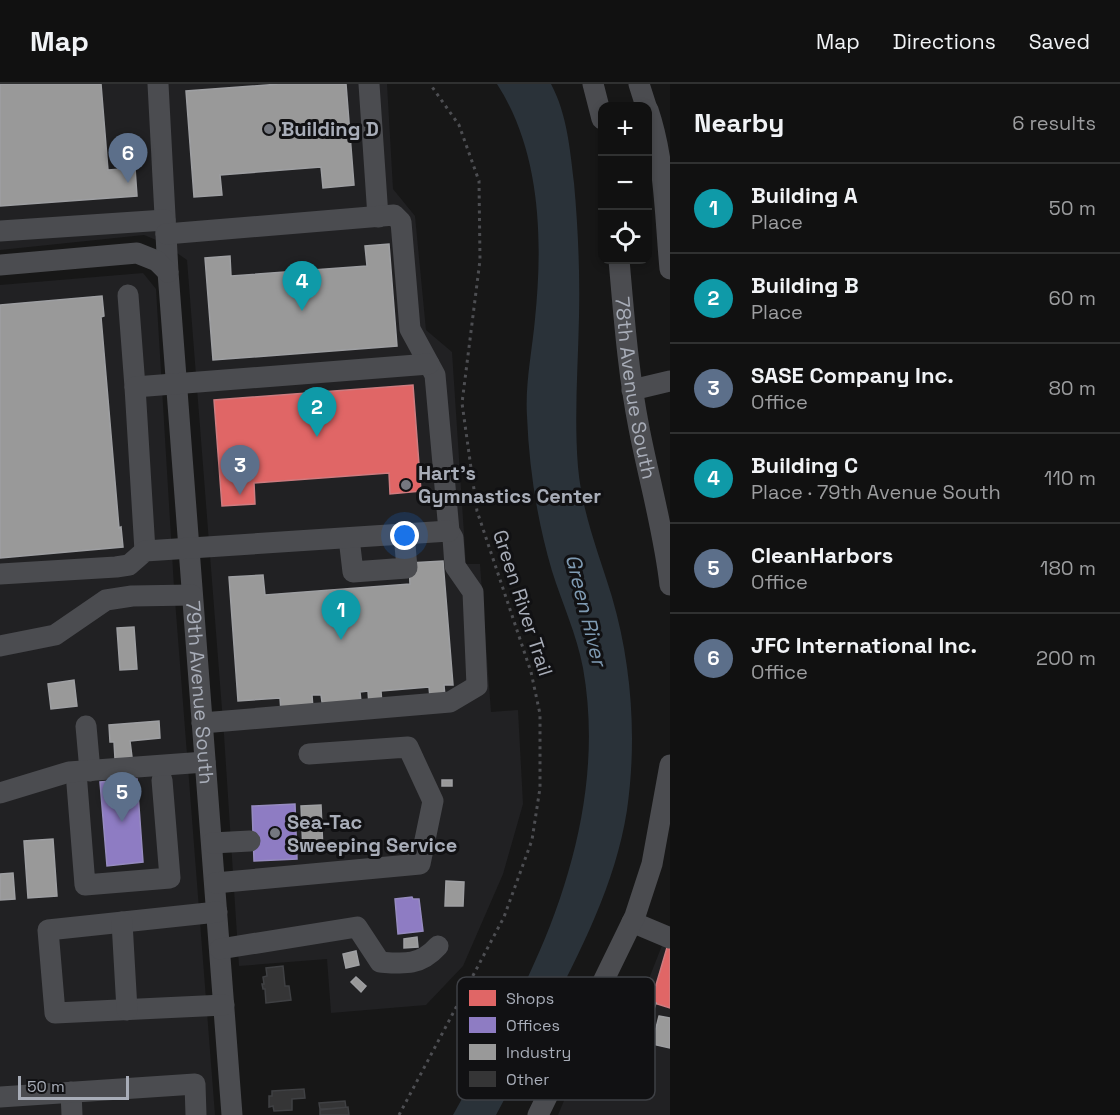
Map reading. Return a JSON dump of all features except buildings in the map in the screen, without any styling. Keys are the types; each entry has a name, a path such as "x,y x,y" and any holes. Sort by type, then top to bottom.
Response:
{"street":[{"name":"79th Avenue South","path":"158,84 168,272 232,1115"},
{"path":"369,84 378,217"},
{"path":"593,84 598,102"},
{"path":"639,84 645,102"},
{"path":"652,123 661,175 670,269"},
{"path":"0,231 166,227 394,215 401,222 410,329 435,375 449,531 453,538 455,566 473,592 477,686 450,702 202,723"},
{"path":"0,265 137,253 157,261 168,272"},
{"name":"78th Avenue South","path":"619,264 632,390 666,555 670,585"},
{"path":"128,295 145,551"},
{"path":"135,387 429,364"},
{"path":"632,390 670,381"},
{"path":"0,574 129,565 145,551 449,531"},
{"path":"349,538 353,572 407,568 404,534"},
{"path":"0,645 55,635 105,600 132,596 192,595"},
{"path":"86,726 83,771 85,885 170,878 162,780"},
{"path":"215,883 420,864 433,801 408,747 309,754"},
{"path":"0,793 69,772 205,762"},
{"path":"605,977 632,922 652,864 668,800 670,765"},
{"path":"212,843 250,841"},
{"path":"217,912 48,930 55,1013 224,1005"},
{"path":"122,922 127,1010"},
{"path":"632,922 670,938"},
{"path":"220,949 357,927 380,962 408,965 430,955 438,946"},
{"path":"0,1097 195,1084 196,1115"},
{"path":"71,1092 72,1115"},
{"path":"538,1115 545,1100"}],"path":[{"name":"Green River Trail","path":"430,84 459,125 478,182 480,260 462,403 477,511 531,672 540,714 540,788 532,840 504,917 472,977"},
{"name":"Green River Trail","path":"399,1115 457,1006"}],"shaded area":[{"path":"0,84 387,84 393,189 415,216 426,330 452,352 466,564 480,564 491,712 518,710 523,804 503,874 463,966 426,1005 331,1013 327,959 239,966 224,735 187,260 161,242 144,235 0,250"},
{"path":"143,273 156,289 174,587 215,1115 0,1115 0,285"},
{"path":"670,925 670,1115 558,1115 564,1100 655,1100 655,977 650,977"}],"water":[{"name":"Green River","path":"497,84 551,84 561,107 567,132 574,183 578,250 576,411 578,467 587,517 619,623 631,703 632,757 627,810 621,839 604,895 567,977 527,977 544,941 570,865 580,827 589,748 588,708 583,668 547,552 538,513 530,455 527,392 535,319 539,259 538,228 536,198 530,168 523,138 512,110"},
{"path":"461,1100 504,1100 496,1115 453,1115"}],"place":[{"name":"Building D","path":"269,129"},
{"name":"JFC International Inc.","path":"128,183"},
{"name":"Building C","path":"302,311"},
{"name":"Building B","path":"317,437"},
{"name":"Hart's Gymnastics Center","path":"406,485"},
{"name":"SASE Company Inc.","path":"240,495"},
{"name":"Building A","path":"341,640"},
{"name":"CleanHarbors","path":"122,822"},
{"name":"Sea-Tac Sweeping Service","path":"275,833"}]}
